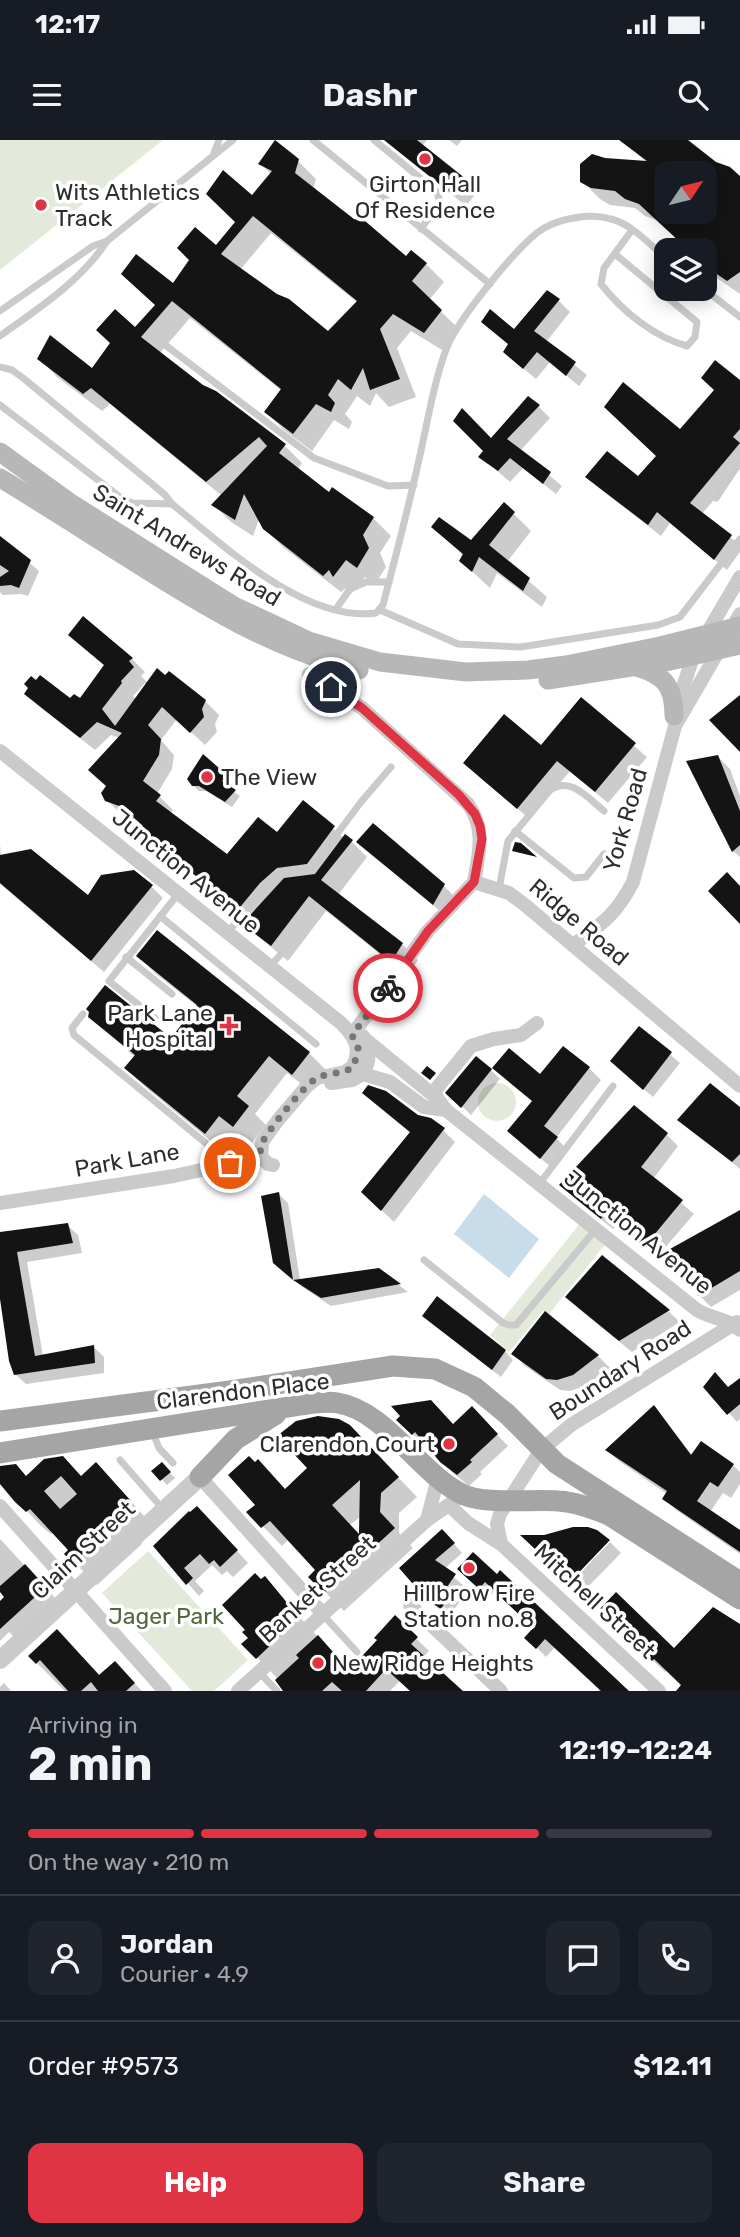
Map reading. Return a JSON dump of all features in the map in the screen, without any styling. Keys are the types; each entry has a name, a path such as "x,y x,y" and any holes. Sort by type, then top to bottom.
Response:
{"main road":[{"name":"Saint Andrews Road","path":"0,452 69,502 234,606 285,632 354,656 421,668 466,672 528,670 566,665 738,628"},
{"name":"Saint Andrews Road","path":"0,478 223,616 265,638 345,667 406,679 463,684 544,681 692,657 720,649 738,628"},
{"path":"637,667 652,671 666,682 673,697 674,721"},
{"name":"Clarendon Place","path":"0,1421 393,1366 435,1369 474,1387 507,1414 541,1450 578,1479 740,1582"},
{"name":"Clarendon Place","path":"0,1453 324,1402 352,1407 374,1420 438,1478 456,1500"},
{"path":"200,1477 236,1439 286,1408"},
{"path":"456,1500 573,1503 609,1515 740,1600"}],"street":[{"name":"York Road","path":"573,945 610,918 633,882 692,657 740,577"},
{"name":"York Road","path":"674,721 720,649"},
{"path":"309,674 362,708 468,804 475,814 482,839 474,882 428,931 355,1032 358,1070 352,1080 321,1087 275,1139 270,1149 273,1166 261,1157 262,1142 307,1086 322,1076 358,1070"},
{"name":"Junction Avenue","path":"0,751 355,1032 432,1094 446,1110 697,1310 710,1317 738,1325"},
{"name":"Ridge Road","path":"474,882 509,892 740,1086"},
{"path":"432,1094 471,1046 521,1035 537,1023"},
{"name":"Junction Avenue","path":"358,1070 390,1082 424,1107 446,1110"},
{"name":"Park Lane","path":"0,1203 174,1176 261,1157"},
{"name":"Boundary Road","path":"509,1500 541,1450 585,1415 738,1325"},
{"path":"200,1477 324,1615"},
{"name":"Claim Street","path":"0,1660 200,1477"},
{"path":"427,1520 438,1478"},
{"name":"Mitchell Street","path":"456,1500 468,1523 501,1544 659,1691"},
{"name":"Banket Street","path":"238,1691 427,1520 456,1500"},
{"name":"Mitchell Street","path":"501,1544 497,1524 509,1500"},
{"path":"0,1506 165,1691"},
{"path":"410,1605 501,1691"}],"lane":[{"path":"214,154 219,140"},
{"path":"0,336 65,289 107,241 233,140"},
{"path":"374,140 436,191 440,201 421,229"},
{"path":"317,141 490,284"},
{"path":"380,610 414,485 439,370 457,328 490,284 528,240 554,224 573,218 611,218 632,230 654,248"},
{"path":"615,254 697,322 695,337 687,346 668,341 613,299 601,284 604,268 632,230"},
{"path":"0,311 93,246 107,241"},
{"path":"717,299 740,317"},
{"path":"152,335 314,458 388,486 414,485"},
{"path":"0,368 12,370 23,378 151,483 172,504 243,561 285,590 337,609 369,614 380,610 458,644 521,647 658,625 680,617 740,538"},
{"path":"0,405 124,500 134,503 172,504"},
{"path":"716,498 740,462"},
{"path":"337,609 349,589 366,582 389,582"},
{"path":"227,932 281,872 310,870 391,767"},
{"path":"499,889 508,841 550,790 557,786 571,786 604,811"},
{"path":"514,831 574,878 586,877 604,855"},
{"path":"155,1018 107,983 178,894"},
{"path":"160,916 316,1044"},
{"path":"270,967 282,953"},
{"path":"126,957 172,994"},
{"path":"83,1014 72,1028 75,1035 230,1163"},
{"path":"540,1183 613,1086"},
{"path":"424,1260 503,1323 516,1325 596,1229"},
{"path":"152,1429 159,1448 173,1464"},
{"path":"120,1460 164,1510"},
{"path":"324,1615 358,1652"},
{"path":"259,1672 277,1691"}],"green space":[{"name":"Wits Athletics Track","path":"0,140 163,140 0,270"},
{"path":"497,1083 511,1088 516,1102 511,1116 497,1121 483,1116 478,1102 483,1088"},
{"path":"582,1221 607,1242 549,1314 543,1311 509,1352 490,1335"},
{"name":"Jager Park","path":"148,1551 248,1660 214,1691 192,1691 102,1593"}],"water":[{"path":"484,1194 539,1239 509,1278 454,1234"}],"building":[{"path":"275,140 299,159 295,173 354,219 365,221 406,256 411,250 427,263 412,281 442,310 424,333 393,314 380,329 400,379 370,390 363,368 351,390 338,379 328,395 335,403 331,412 316,404 293,434 264,412 281,389 172,301 141,337 286,444 279,453 329,492 332,487 374,517 363,535 369,548 357,568 346,560 333,577 329,570 323,576 263,529 244,494 235,520 211,505 267,446 259,437 206,482 91,388 83,394 37,359 50,335 92,368 110,343 96,330 115,309 135,327 155,305 121,274 136,254 173,283 189,260 177,248 195,227 216,245 235,222 206,194 223,170 252,195 272,171 258,164","holes":["253,216 357,301 328,331 289,299 277,294 221,254"]},
{"name":"Girton Hall Of Residence","path":"384,140 417,140 466,179 453,195"},
{"path":"619,140 688,140 715,161 654,161 654,218 639,204 625,199 615,191 591,188 580,182 580,164 592,154 605,158 647,161"},
{"path":"718,163 730,167 740,176 740,272 727,281 717,274 717,238 676,238 661,224 718,224"},
{"path":"547,290 560,299 534,331 576,362 566,376 537,352 523,369 503,352 508,344 481,322 490,309 514,329"},
{"path":"715,360 740,380 740,429 733,437 740,443 690,503 732,535 714,560 657,512 648,525 585,477 607,451 638,476 656,456 604,407 623,382 680,429 714,390 701,378"},
{"path":"528,396 540,405 507,439 551,472 543,484 510,458 498,471 478,457 483,451 453,421 462,408 491,438"},
{"path":"504,502 515,512 489,545 530,578 523,591 479,557 472,572 459,561 463,554 431,527 439,517 471,540"},
{"path":"0,536 31,560 19,588 11,585 0,586 0,577 9,571 0,565"},
{"path":"83,616 133,658 129,661 134,667 102,709 115,726 157,668 165,675 169,671 206,700 202,709 204,717 190,733 162,707 148,725 161,739 159,755 143,781 161,795 156,801 227,854 258,817 277,832 303,800 335,826 307,864 277,868 260,883 232,917 197,890 203,882 149,837 143,826 122,807 105,801 101,793 106,786 88,770 122,733 97,722 80,738 24,694 28,688 24,684 31,676 36,680 40,675 70,698 74,694 80,698 104,665 68,635"},
{"path":"740,695 740,752 709,720"},
{"path":"581,697 636,743 595,792 557,761 517,809 463,763 504,714 541,745"},
{"name":"The View","path":"203,754 227,775 222,781 236,790 225,802 199,786 192,786 187,779"},
{"path":"718,755 740,811 740,845 732,852 686,761"},
{"path":"373,823 445,884 433,905 356,842"},
{"path":"345,834 353,840 321,880 403,943 391,962 309,896 271,946 242,924 284,878 315,874"},
{"path":"515,842 521,843 537,857 512,851"},
{"path":"31,849 88,895 101,875 134,870 153,885 91,961 0,883 0,855"},
{"path":"727,872 740,886 740,924 708,891"},
{"name":"Park Lane Hospital","path":"157,930 310,1052 292,1075 269,1056 237,1096 249,1106 233,1127 219,1116 205,1134 124,1068 135,1055 88,1017 89,1012 86,1009 105,985 171,1038 197,1005 136,956"},
{"path":"639,1026 672,1052 643,1090 610,1061"},
{"path":"563,1046 590,1067 544,1126 558,1137 540,1159 507,1131 532,1101 492,1068 509,1048 540,1074"},
{"path":"476,1056 492,1069 461,1108 445,1093"},
{"path":"427,1066 436,1073 430,1080 421,1073"},
{"path":"710,1083 740,1107 740,1154 732,1162 677,1120"},
{"path":"368,1085 386,1091 418,1115 431,1118 445,1128 381,1211 361,1192 410,1132 362,1093"},
{"path":"634,1105 668,1133 641,1167 683,1200 644,1247 605,1213 601,1219 559,1185"},
{"path":"279,1192 293,1280 273,1263 261,1196"},
{"path":"740,1210 740,1271 698,1296 670,1249"},
{"path":"68,1223 73,1243 17,1252 35,1356 94,1345 95,1363 14,1375 9,1361 0,1299 0,1232"},
{"path":"602,1255 670,1310 619,1341 565,1297"},
{"path":"379,1268 401,1284 321,1298 293,1280"},
{"path":"437,1296 506,1350 492,1370 422,1316"},
{"path":"545,1311 599,1355 573,1375 557,1380 546,1379 511,1354"},
{"path":"715,1372 728,1387 740,1378 740,1404 727,1415 703,1387"},
{"name":"Clarendon Court","path":"431,1400 453,1424 472,1406 498,1434 457,1475 440,1462 415,1432 412,1435 396,1420 400,1416 391,1406"},
{"path":"654,1405 691,1455 701,1441 734,1464 718,1487 710,1482 697,1501 740,1530 740,1552 662,1499 667,1491 605,1450"},
{"path":"318,1416 339,1419 350,1425 399,1477 381,1493 380,1512 395,1528 324,1593 308,1577 315,1570 270,1521 261,1528 246,1512 255,1505 228,1475 249,1456 255,1462 258,1459 285,1489 307,1468 277,1436 296,1421","holes":["360,1480 359,1534 332,1505"]},
{"path":"63,1456 81,1476 96,1462 131,1501 116,1515 120,1520 73,1563 64,1554 68,1550 30,1509 26,1512 0,1484 0,1466 16,1464 26,1476 44,1459","holes":["61,1476 77,1494 60,1509 44,1491"]},
{"path":"162,1462 171,1472 160,1481 151,1471"},
{"path":"197,1506 238,1550 220,1567 214,1560 209,1564 200,1554 184,1568 193,1578 186,1585 153,1546"},
{"path":"573,1527 597,1530 610,1540 567,1585 552,1565 520,1535 544,1535"},
{"path":"442,1529 455,1543 435,1560 456,1574 447,1587 452,1591 441,1609 418,1593 399,1568"},
{"path":"473,1552 497,1574 500,1570 629,1691 601,1691 545,1639 536,1649 524,1638 533,1628 485,1582 479,1589 457,1569"},
{"path":"25,1564 46,1587 0,1629 0,1601 4,1597 0,1586"},
{"path":"255,1573 261,1579 265,1576 298,1616 256,1659 241,1644 248,1638 242,1632 245,1630 222,1605"},
{"path":"616,1592 674,1648 713,1607 740,1624 740,1691 676,1691 681,1685 599,1610"},
{"path":"395,1615 418,1637 411,1644 463,1691 410,1691 386,1669 366,1691 342,1691 332,1682 322,1691 283,1691 275,1680 299,1658 296,1655 318,1635 349,1670 377,1640 374,1638"},
{"path":"57,1629 99,1675 115,1661 135,1683 126,1691 98,1691 91,1682 81,1691 68,1691 40,1660 36,1664 28,1656"}],"way so far":[{"path":"230,1163 261,1157 262,1142 307,1086 322,1076 345,1072 354,1066 358,1048 352,1035 388,988"}],"place":[{"name":"Girton Hall Of Residence","path":"425,159"},
{"name":"Wits Athletics Track","path":"41,205"},
{"name":"The View","path":"207,777"},
{"name":"Park Lane Hospital","path":"229,1026"},
{"name":"Clarendon Court","path":"449,1444"},
{"name":"Hillbrow Fire Station no.8","path":"469,1568"},
{"name":"New Ridge Heights","path":"318,1663"}],"route":[{"path":"331,687 362,708 459,795 475,814 480,826 482,839 474,882 428,931 388,988"}]}
